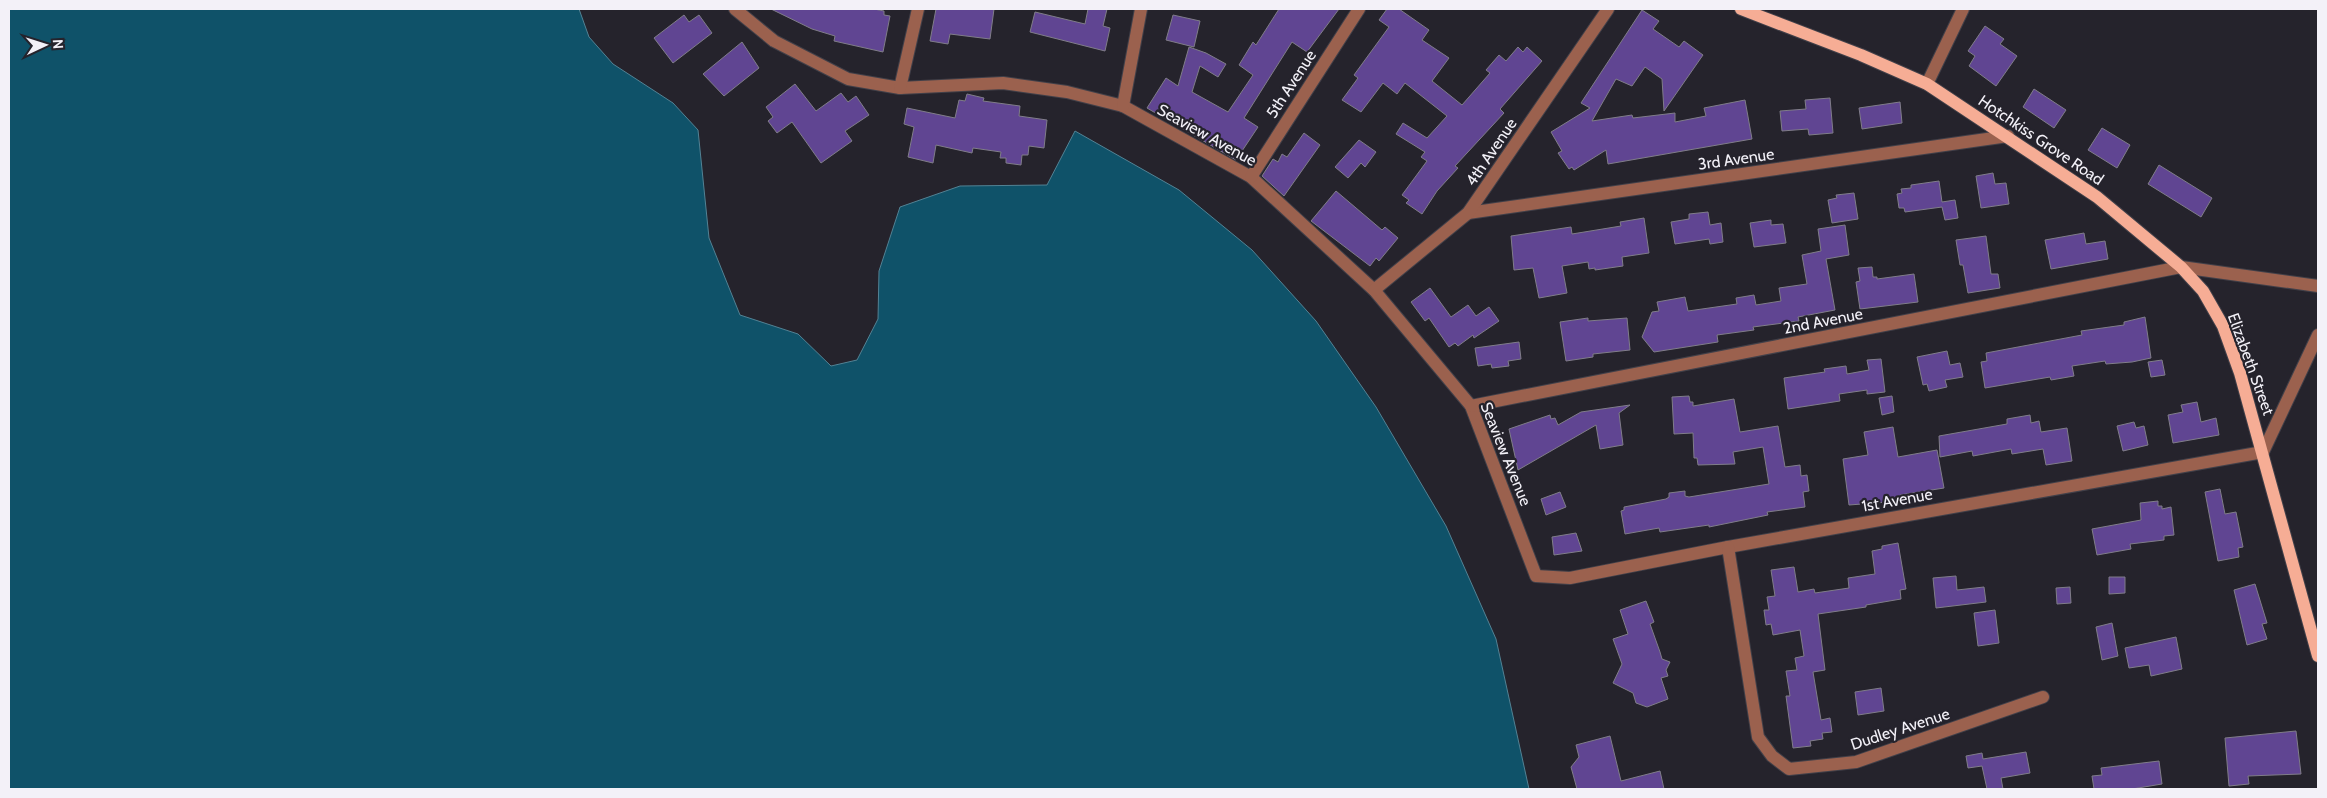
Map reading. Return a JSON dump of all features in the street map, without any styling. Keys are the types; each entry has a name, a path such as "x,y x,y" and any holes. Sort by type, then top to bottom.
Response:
{"main road":[{"name":"Hotchkiss Grove Road","path":"1741,9 1861,55 1927,84 2008,136 2098,198 2181,267"},
{"name":"Elizabeth Street","path":"2181,267 2203,291 2223,326 2240,373 2318,656"}],"street":[{"name":"Seaview Avenue","path":"735,9 774,41 848,79 900,88 1003,83 1067,92 1123,106 1251,177 1374,290 1472,406 1536,576"},
{"path":"900,88 918,9"},
{"path":"1123,106 1141,9"},
{"name":"5th Avenue","path":"1251,177 1359,9"},
{"name":"4th Avenue","path":"1374,290 1468,213 1608,9"},
{"path":"1927,84 1963,9"},
{"name":"3rd Avenue","path":"1468,213 2008,136"},
{"path":"2181,267 2318,286"},
{"name":"2nd Avenue","path":"1472,406 2181,267"},
{"name":"Elizabeth Street","path":"2263,452 2318,335"},
{"name":"1st Avenue","path":"1536,576 1570,578 1728,547 2263,452"},
{"name":"Dudley Avenue","path":"1728,547 1758,737 1772,756 1789,769 1856,762 2043,697"}],"water":[{"path":"9,9 579,9 589,37 613,64 673,103 698,130 709,238 740,315 798,334 831,366 857,360 878,319 879,271 900,207 960,186 1047,185 1075,131 1179,190 1252,250 1316,321 1376,407 1446,526 1496,639 1529,789 9,789"}],"building":[{"path":"771,9 874,9 884,11 884,15 890,16 883,52 834,41 835,36 812,29"},
{"path":"936,9 994,9 990,39 950,34 948,44 930,41"},
{"path":"1088,9 1107,9 1103,26 1110,28 1105,51 1030,32 1035,12 1085,24"},
{"path":"1279,9 1339,9 1307,52 1292,42 1244,118 1258,127 1236,160 1147,108 1166,78 1178,86 1189,47 1206,53 1226,64 1218,77 1200,66 1192,92 1228,112 1253,75 1239,65 1253,42 1256,45"},
{"path":"1387,9 1399,9 1429,30 1422,40 1449,58 1432,81 1462,105 1490,73 1486,70 1499,55 1506,61 1518,47 1523,52 1527,47 1542,61 1500,109 1504,113 1455,166 1458,168 1437,191 1422,214 1406,203 1409,200 1402,195 1427,161 1421,157 1425,152 1396,134 1403,123 1427,138 1447,116 1405,83 1397,94 1383,83 1361,112 1342,100 1358,78 1354,75 1389,27 1379,20"},
{"path":"1642,10 1659,21 1653,29 1679,47 1684,41 1703,55 1664,111 1662,79 1645,67 1632,86 1616,79 1592,121 1632,115 1633,118 1675,113 1675,122 1706,116 1704,108 1745,100 1752,139 1608,164 1606,150 1574,170 1572,167 1569,169 1558,153 1562,151 1551,132 1590,108 1581,103"},
{"path":"684,15 689,22 699,15 712,33 673,63 654,38"},
{"path":"1173,15 1200,21 1194,47 1166,40"},
{"path":"1985,26 2004,39 2000,44 2017,56 1996,86 1969,66 1975,56 1968,51"},
{"path":"742,42 759,68 724,96 703,74"},
{"path":"795,84 816,111 841,93 848,102 856,96 869,115 845,131 852,141 821,163 792,122 777,133 768,121 773,117 766,107"},
{"path":"2034,89 2066,110 2054,128 2023,107"},
{"path":"967,94 984,98 983,101 1020,106 1019,116 1047,120 1044,148 1029,146 1028,155 1022,155 1021,165 1006,163 1006,158 1000,158 1001,152 973,148 972,153 936,145 933,163 908,157 914,127 904,124 907,108 955,118 959,100 965,101"},
{"path":"1830,98 1833,133 1809,135 1808,129 1782,131 1780,111 1806,109 1805,100"},
{"path":"1900,102 1902,123 1862,129 1859,108"},
{"path":"2102,128 2130,145 2117,168 2088,150"},
{"path":"1304,133 1320,145 1284,196 1262,176 1273,159 1278,162 1282,154 1287,157"},
{"path":"1359,140 1376,152 1365,167 1361,163 1348,178 1335,167"},
{"path":"2159,165 2212,198 2201,217 2148,184"},
{"path":"1993,173 1995,184 2006,183 2009,204 1981,208 1976,176"},
{"path":"1939,181 1942,202 1955,200 1958,218 1945,220 1942,207 1905,212 1904,208 1899,208 1897,194 1902,193 1901,189 1911,188 1911,185"},
{"path":"1336,191 1382,230 1385,227 1398,238 1379,261 1376,258 1370,266 1311,221"},
{"path":"1854,193 1858,219 1832,223 1828,200 1837,198 1836,195"},
{"path":"1708,212 1710,225 1721,223 1723,242 1710,244 1709,239 1675,244 1671,222 1689,219 1689,214"},
{"path":"1644,218 1649,253 1622,257 1623,266 1595,270 1595,268 1589,269 1588,262 1562,266 1567,293 1539,298 1533,268 1514,270 1511,236 1571,227 1572,234 1621,226 1620,222"},
{"path":"1771,220 1771,225 1783,224 1786,243 1754,247 1750,223"},
{"path":"1845,225 1849,255 1826,259 1835,310 1798,317 1799,321 1753,327 1754,330 1717,335 1718,342 1654,352 1642,337 1652,312 1659,311 1657,302 1685,297 1688,311 1737,304 1736,298 1754,295 1756,305 1781,301 1779,288 1807,284 1802,255 1821,251 1818,229"},
{"path":"2084,233 2086,244 2105,241 2108,259 2051,269 2045,240"},
{"path":"1986,236 1991,274 1998,274 2000,288 1968,293 1963,265 1960,265 1956,240"},
{"path":"1872,267 1873,277 1877,277 1877,279 1914,274 1918,302 1860,309 1856,282 1860,281 1858,268"},
{"path":"1430,288 1451,317 1468,305 1476,316 1489,307 1499,321 1474,338 1473,335 1458,346 1455,343 1449,347 1429,318 1425,321 1411,302"},
{"path":"2145,317 2151,358 2132,362 2106,364 2105,361 2072,366 2074,376 2051,380 2050,377 1985,388 1981,362 1987,361 1986,353 2082,335 2081,331 2124,325 2124,322"},
{"path":"1588,318 1588,321 1627,318 1630,350 1593,354 1593,357 1566,361 1560,322"},
{"path":"1519,342 1521,359 1508,361 1509,366 1492,368 1491,364 1478,366 1475,348"},
{"path":"1947,351 1950,365 1960,363 1963,377 1945,380 1947,387 1929,391 1927,384 1923,385 1917,357"},
{"path":"1881,359 1885,392 1867,394 1867,390 1839,394 1840,401 1788,409 1784,378 1825,372 1824,369 1846,366 1847,374 1869,370 1867,360"},
{"path":"2162,360 2165,375 2151,377 2148,362"},
{"path":"1689,396 1693,406 1734,399 1740,432 1778,426 1785,467 1800,465 1801,476 1807,475 1809,491 1803,492 1805,507 1767,512 1768,515 1709,527 1709,525 1660,532 1659,528 1625,534 1621,511 1624,510 1624,507 1666,499 1669,497 1669,493 1685,491 1685,496 1689,497 1769,484 1763,447 1733,452 1735,464 1698,465 1697,458 1694,458 1693,433 1674,434 1672,397"},
{"path":"1892,396 1894,412 1882,415 1879,398"},
{"path":"2197,402 2201,422 2216,418 2219,435 2173,443 2168,415 2183,412 2181,405"},
{"path":"1630,405 1619,413 1623,445 1600,449 1596,425 1518,470 1509,429 1550,415 1551,419 1555,418 1558,425 1581,412"},
{"path":"2030,415 2031,423 2039,421 2041,432 2067,428 2072,461 2046,465 2043,449 2012,454 2011,449 1973,456 1972,451 1940,457 1939,436 2007,424 2007,419"},
{"path":"2134,422 2136,428 2144,426 2148,445 2123,451 2117,426"},
{"path":"1893,427 1898,457 1937,450 1944,488 1900,495 1901,501 1849,505 1843,459 1868,455 1864,432"},
{"path":"2220,489 2225,514 2236,512 2243,547 2238,548 2239,557 2218,561 2205,492"},
{"path":"1560,492 1566,507 1546,515 1541,499"},
{"path":"2158,501 2158,506 2162,506 2162,509 2171,507 2174,535 2164,536 2164,540 2130,544 2131,549 2097,555 2092,529 2141,520 2140,503"},
{"path":"1576,533 1582,551 1554,555 1552,537"},
{"path":"1898,543 1906,589 1900,590 1901,599 1866,605 1866,607 1818,614 1825,670 1813,672 1821,720 1830,718 1832,732 1822,733 1823,739 1810,741 1811,746 1793,748 1786,696 1790,696 1786,671 1797,670 1795,658 1804,656 1800,630 1773,635 1771,624 1766,625 1764,610 1769,610 1767,597 1775,596 1771,570 1794,567 1798,592 1814,589 1815,593 1849,588 1848,578 1875,574 1872,551 1882,549 1882,546"},
{"path":"1956,576 1957,590 1984,587 1986,602 1936,608 1933,578"},
{"path":"2109,577 2125,577 2125,593 2109,594"},
{"path":"2255,584 2267,623 2262,624 2267,639 2247,645 2234,590"},
{"path":"2070,587 2071,603 2057,604 2056,588"},
{"path":"1646,601 1654,622 1650,624 1662,659 1670,662 1666,670 1668,676 1661,678 1668,699 1647,707 1636,703 1633,693 1613,683 1622,664 1613,639 1628,634 1620,610"},
{"path":"1995,610 1999,643 1978,646 1974,613"},
{"path":"2112,623 2118,656 2102,660 2096,627"},
{"path":"2176,637 2182,669 2151,676 2149,665 2129,668 2125,648"},
{"path":"1881,688 1884,711 1858,715 1855,692"},
{"path":"2296,731 2301,774 2248,776 2249,784 2229,786 2225,738"},
{"path":"1610,736 1621,781 1660,771 1664,789 1577,789 1571,767 1579,757 1576,745"},
{"path":"2026,752 2030,773 2001,778 2003,789 1987,789 1982,766 1968,768 1966,756 1982,753 1983,759"},
{"path":"2159,761 2162,784 2132,789 2094,789 2092,776 2102,775 2101,768"}]}
